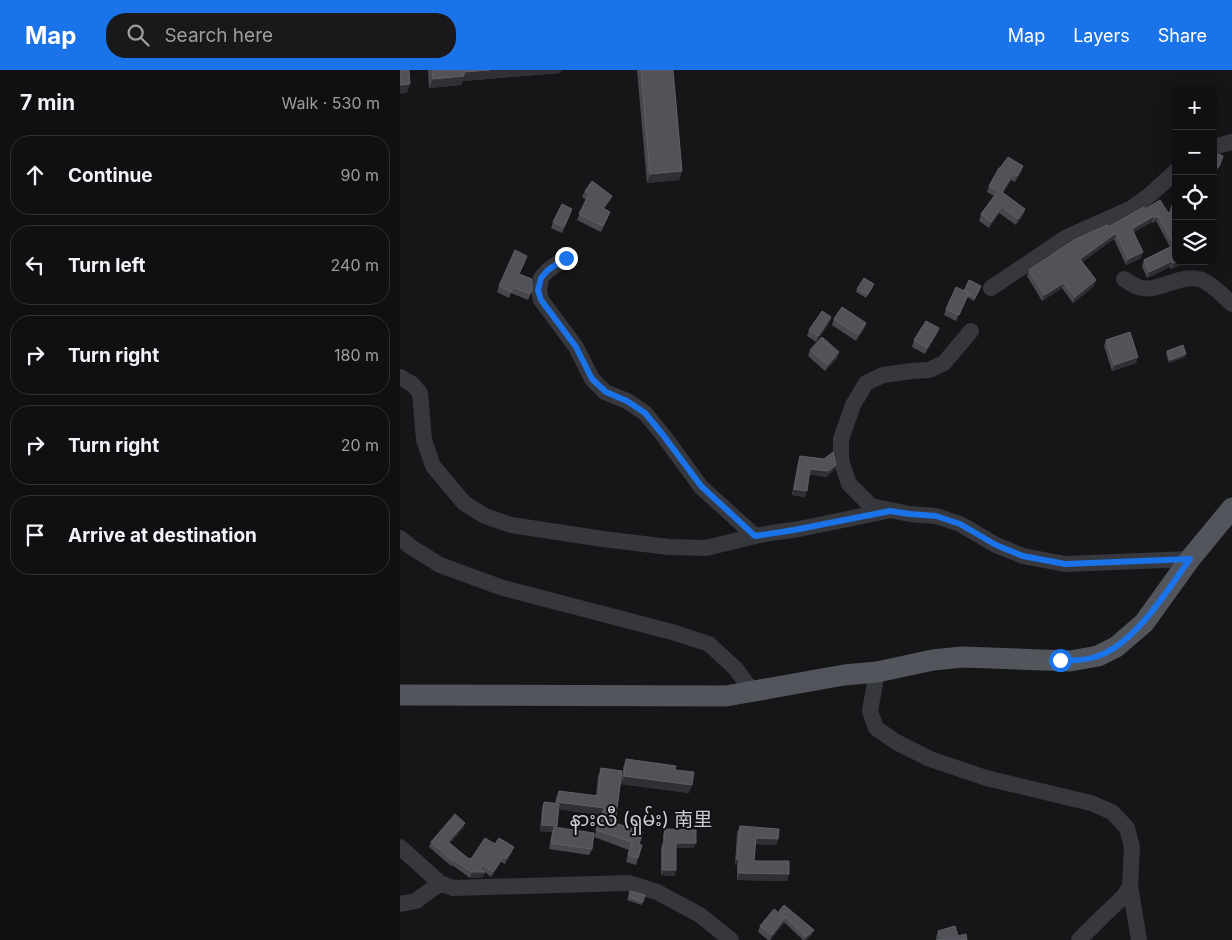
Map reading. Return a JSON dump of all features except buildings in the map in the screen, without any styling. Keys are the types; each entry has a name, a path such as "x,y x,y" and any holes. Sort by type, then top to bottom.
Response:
{"main road":[{"path":"400,695 726,696 844,675 877,672 933,660 962,657 1070,660 1098,656 1116,646 1144,623 1190,559 1228,521"}],"street":[{"path":"1217,146 1232,142"},
{"path":"991,288 1067,237 1132,208 1172,175"},
{"path":"566,258 548,270 541,278 538,290 541,300 576,347 592,379 606,392 627,401 645,413 701,486 755,536"},
{"path":"1124,279 1139,287 1154,287 1190,278 1201,280 1213,286 1232,304"},
{"path":"971,331 944,363 930,370 912,370 883,376 866,383 853,405 841,440 841,460 849,484 871,506 890,511 936,516 960,524 996,545 1023,556 1065,564 1190,559"},
{"path":"400,377 412,384 420,393 424,440 433,466 464,503 485,516 511,525 670,547 706,548 755,536 890,511"},
{"path":"400,538 440,565 503,588 672,632 710,644 736,669 752,691"},
{"path":"877,672 870,711 876,728 896,742 930,759 986,778 1091,803 1112,812 1127,828 1132,847 1130,886 1139,940"},
{"path":"400,847 440,883 453,888 628,883 657,892 700,915 731,940"},
{"path":"400,904 416,901 440,883"},
{"path":"1079,940 1124,896 1130,886"}],"district":[{"name":"နားလီ (ရှမ်း) 南里","path":"641,819"}],"route":[{"path":"566,258 548,270 541,278 538,290 541,300 576,347 592,379 606,392 627,401 645,413 701,486 755,536 890,511 936,516 960,524 996,545 1023,556 1065,564 1190,559 1144,623 1116,646 1098,656 1060,660"}]}
